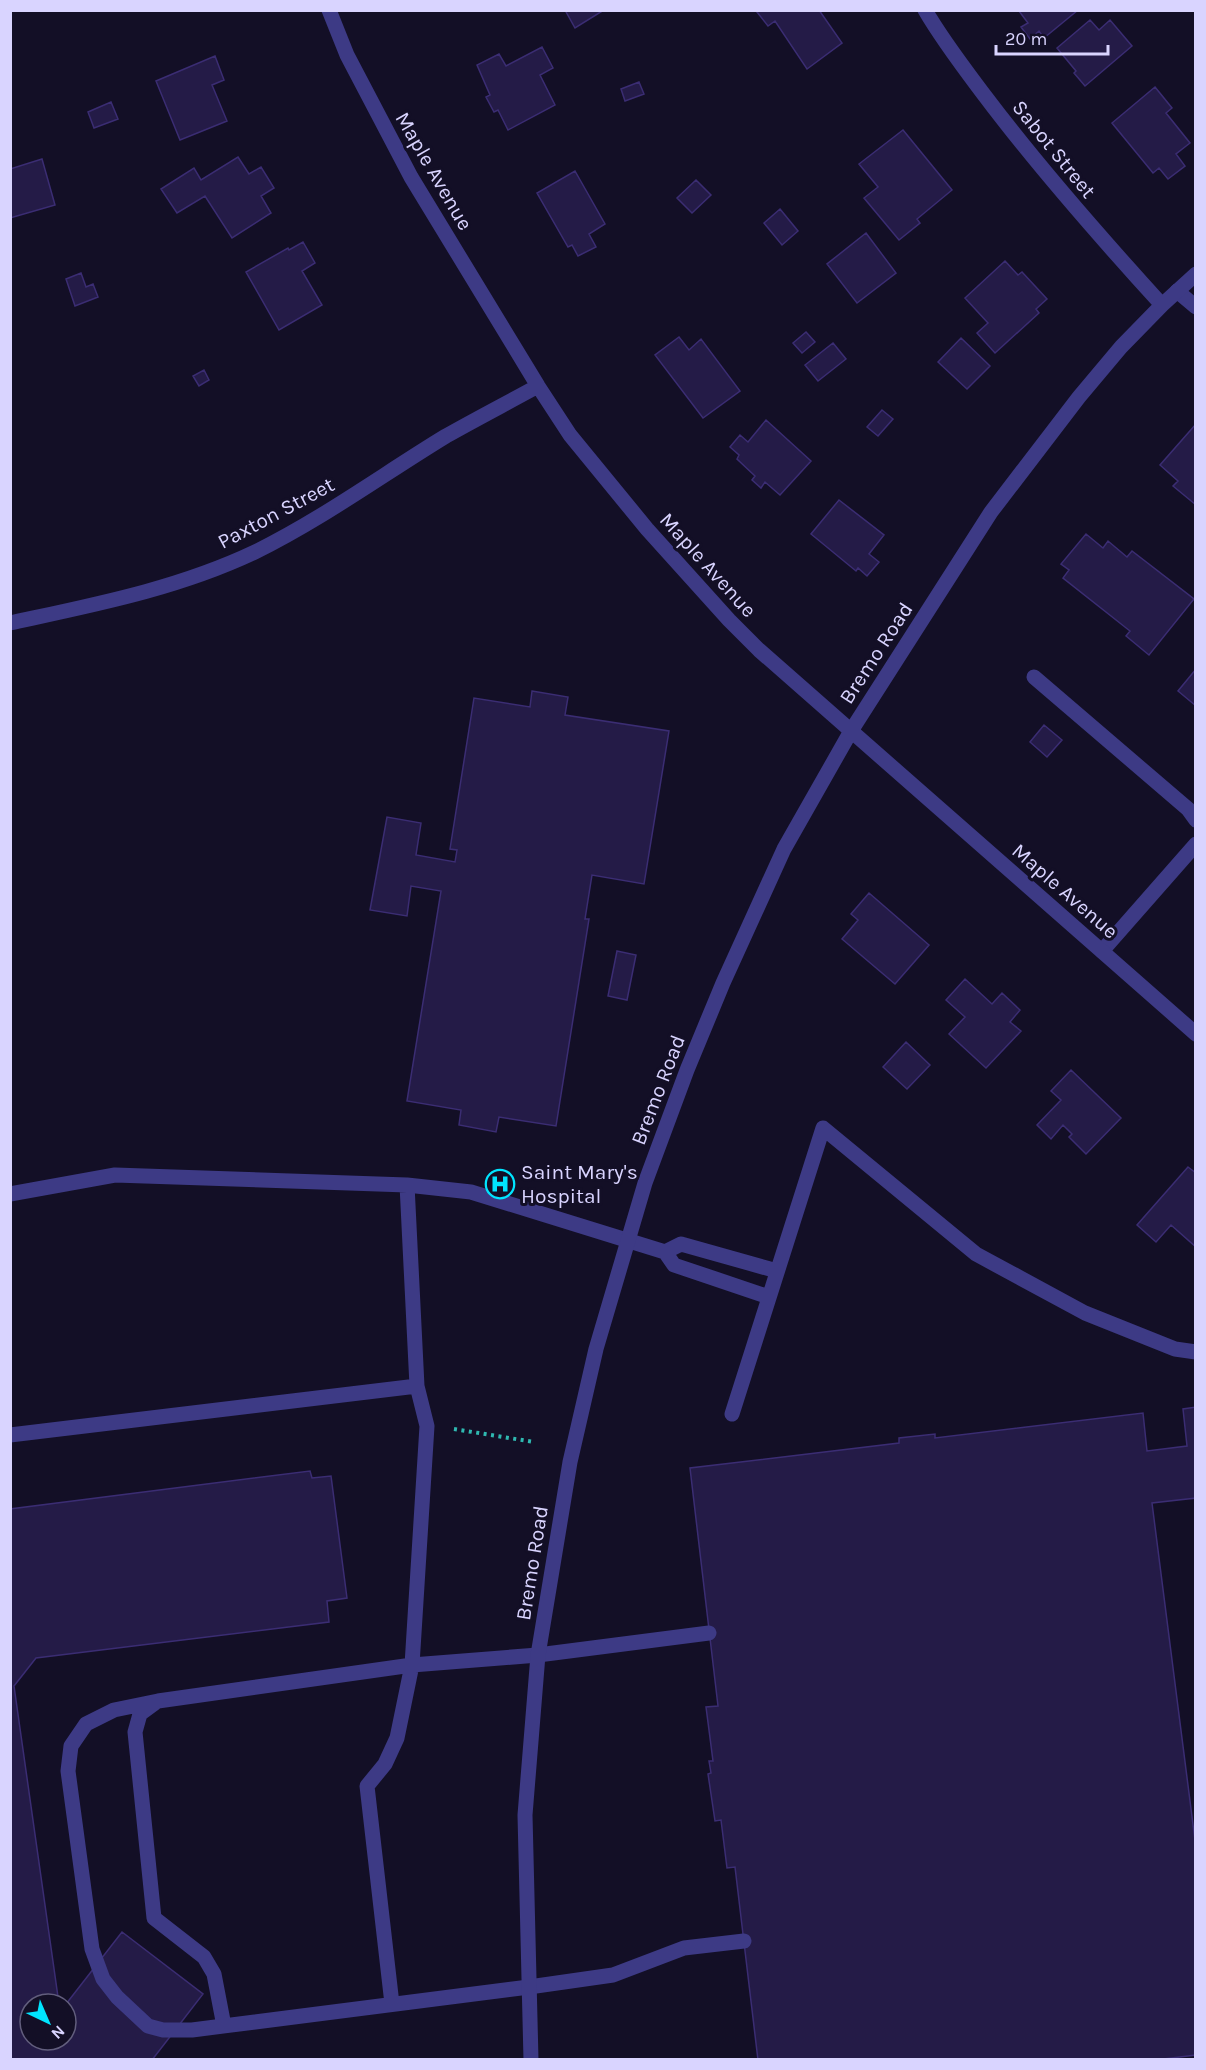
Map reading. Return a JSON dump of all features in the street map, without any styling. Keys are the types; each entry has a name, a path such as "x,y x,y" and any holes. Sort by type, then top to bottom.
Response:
{"street":[{"name":"Maple Avenue","path":"329,10 347,55 411,177 538,386 570,435 647,529 759,650 1196,1034"},
{"name":"Sabot Street","path":"925,10 939,34 1028,153 1095,232 1162,305"},
{"name":"Bremo Road","path":"531,2060 525,1815 538,1655 570,1462 596,1349 657,1152 687,1070 723,983 784,849 851,731 991,513 1079,397 1121,348 1162,305 1196,274"},
{"path":"1177,291 1196,307"},
{"name":"Paxton Street","path":"10,623 140,594 207,572 254,552 325,514 446,436 538,386"},
{"path":"1034,677 1188,809 1196,820"},
{"path":"1102,951 1196,844"},
{"path":"732,1414 823,1128 976,1254 1085,1313 1175,1349 1196,1352"},
{"path":"10,1194 115,1175 407,1185 471,1192 665,1252 674,1265 769,1297"},
{"path":"392,2004 367,1786 385,1764 397,1738 412,1665 427,1426 417,1386 407,1185"},
{"path":"665,1252 681,1244 777,1271"},
{"path":"10,1435 417,1386"},
{"path":"709,1633 538,1655 412,1665 158,1701 114,1710 86,1724 71,1746 68,1772 92,1949 103,1979 117,1997 148,2026 163,2030 192,2030 529,1988 613,1975 684,1948 744,1941"},
{"path":"158,1701 140,1714 135,1732 154,1918 204,1957 214,1974 224,2026"}],"path":[{"path":"452,1429 534,1442"}],"building":[{"path":"565,10 604,10 575,28"},
{"path":"759,10 819,10 842,43 807,69 775,21 768,26 757,12"},
{"path":"1020,10 1078,10 1044,38 1039,31 1030,39 1021,27 1028,23"},
{"path":"1090,20 1099,30 1110,20 1132,46 1085,86 1057,48"},
{"path":"542,47 553,68 540,75 555,105 508,130 498,110 494,112 486,97 490,95 477,65 499,54 506,66"},
{"path":"215,56 224,80 212,85 227,121 180,140 156,81"},
{"path":"639,82 644,94 625,101 621,89"},
{"path":"1155,87 1172,108 1166,113 1190,143 1176,154 1185,166 1168,179 1159,168 1153,173 1112,123"},
{"path":"111,102 118,119 94,128 88,112"},
{"path":"903,130 952,190 917,219 920,223 899,240 864,198 878,187 859,164"},
{"path":"238,157 249,174 261,167 274,188 261,196 271,213 232,238 205,196 177,213 161,189 194,168 201,180"},
{"path":"42,159 55,205 10,218 10,169"},
{"path":"575,171 605,224 589,234 596,247 578,256 572,245 568,247 537,193"},
{"path":"696,180 711,195 692,213 677,198"},
{"path":"780,209 798,231 782,245 764,223"},
{"path":"866,233 896,273 857,303 827,264"},
{"path":"303,242 315,263 302,271 322,305 279,330 246,272"},
{"path":"1005,261 1018,275 1022,272 1047,299 1036,309 1039,313 995,353 977,333 988,323 965,298"},
{"path":"81,273 86,287 93,284 98,297 75,306 66,279"},
{"path":"806,332 815,342 802,353 793,343"},
{"path":"679,337 689,350 701,339 740,391 703,418 655,355"},
{"path":"961,338 990,366 967,389 938,362"},
{"path":"833,343 846,359 818,381 805,365"},
{"path":"204,370 209,380 199,386 193,376"},
{"path":"882,410 893,419 878,436 867,427"},
{"path":"766,420 811,461 780,495 765,482 761,488 752,480 755,476 737,459 739,455 730,447 740,435 748,442"},
{"path":"1196,424 1196,505 1173,486 1178,481 1160,465"},
{"path":"839,500 884,535 869,554 879,562 867,576 858,568 856,571 811,534"},
{"path":"1086,534 1103,548 1108,541 1127,557 1132,551 1194,599 1149,655 1126,636 1130,631 1063,578 1069,570 1061,564"},
{"path":"1196,669 1196,706 1178,691"},
{"path":"532,691 568,697 565,715 669,731 644,884 592,875 585,919 589,919 556,1126 499,1117 496,1132 459,1125 461,1110 407,1101 441,891 411,886 407,916 370,910 387,817 421,823 416,855 455,862 457,850 450,849 474,698 530,707"},
{"path":"1044,725 1062,740 1047,757 1030,742"},
{"path":"869,893 929,945 895,984 842,939 858,920 851,914"},
{"path":"617,951 636,955 627,1000 608,996"},
{"path":"965,979 992,1004 1002,993 1020,1010 1010,1022 1021,1031 986,1068 949,1034 965,1017 946,1000"},
{"path":"906,1042 930,1065 907,1089 883,1067"},
{"path":"1071,1070 1121,1118 1086,1154 1069,1137 1072,1134 1063,1125 1051,1139 1037,1125 1061,1100 1051,1091"},
{"path":"1188,1167 1196,1173 1196,1247 1171,1225 1156,1242 1137,1225"},
{"path":"1196,1407 1196,1498 1152,1503 1196,1848 1196,2055 1155,2060 758,2060 735,1867 727,1868 721,1820 715,1821 708,1774 711,1773 709,1761 713,1761 706,1707 718,1706 690,1468 899,1443 899,1438 935,1434 935,1438 1143,1413 1147,1451 1187,1446 1183,1409"},
{"path":"310,1471 312,1478 331,1476 347,1598 327,1601 329,1622 36,1658 14,1686 57,1992 18,1992 18,2052 78,2052 78,1992 75,1992 122,1932 203,1994 152,2060 10,2060 10,1509"}],"place":[{"name":"Saint Mary's Hospital","path":"500,1184"}]}
